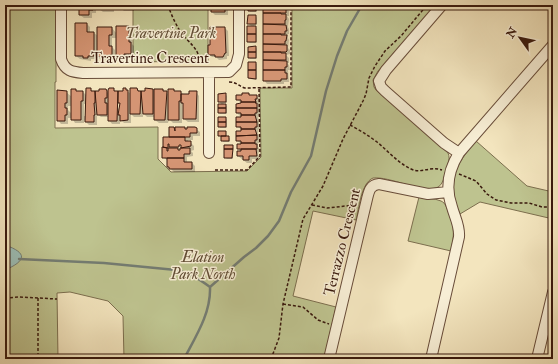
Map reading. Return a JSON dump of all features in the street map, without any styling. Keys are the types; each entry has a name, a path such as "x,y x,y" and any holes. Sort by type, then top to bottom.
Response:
{"street":[{"name":"Travertine Crescent","path":"61,5 63,65 68,71 83,73 229,72 236,65 239,54 238,5"},
{"path":"442,5 386,70 379,81 381,87 385,91 444,143 459,153"},
{"path":"431,359 459,237 459,227 448,192 449,178 453,164 459,153 553,45"},
{"path":"208,153 209,72"},
{"name":"Terrazzo Crescent","path":"329,359 365,207 369,191 372,186 375,184 386,184 428,194 448,192"},
{"path":"537,359 553,292"}],"path":[{"path":"168,5 181,32 196,48 200,58 200,63"},
{"path":"229,82 236,83 245,88 291,87 291,5"},
{"path":"215,170 247,170 260,156 259,87"},
{"path":"271,359 279,338 283,304 302,225 326,180 350,125 371,137 402,164 412,169 417,171 437,168"},
{"path":"464,176 476,181 487,194 496,200 512,203 530,203 542,207 553,207"},
{"path":"312,205 327,208 348,205 365,207"},
{"path":"5,298 19,297 57,299"},
{"path":"38,298 38,359"},
{"path":"283,304 303,307 320,321 337,326"}],"green space":[{"name":"Elation Park North","path":"5,5 56,5 55,128 158,127 158,159 171,172 247,171 261,157 260,88 292,88 292,5 436,5 378,71 373,80 376,90 448,153 449,161 444,178 440,186 430,189 414,187 388,179 373,178 369,181 363,191 356,220 313,211 293,296 336,307 324,359 124,359 123,316 108,301 70,292 57,293 58,359 5,359"},
{"name":"Travertine Park","path":"133,5 208,5 208,61 133,62"},
{"path":"476,141 527,186 553,192 553,219 480,202 460,214 456,203 453,184 458,166"},
{"path":"419,197 439,200 445,205 453,228 451,251 408,241"}],"water":[{"path":"5,245 18,251 22,257 12,267 5,270"}],"building":[{"path":"76,5 93,5 93,10 89,10 89,15 79,15 79,7 76,7"},
{"path":"98,5 111,5 111,9 98,9"},
{"path":"120,5 131,5 131,8 120,8"},
{"path":"211,5 225,5 225,12 211,12"},
{"path":"248,5 256,5 256,11 248,11"},
{"path":"263,5 281,5 281,7 286,7 286,13 263,13"},
{"path":"263,13 286,14 285,24 263,24"},
{"path":"248,15 256,15 256,24 247,24"},
{"path":"75,23 87,23 87,32 94,32 94,56 83,58 83,56 75,56"},
{"path":"263,24 286,25 287,31 285,31 285,34 263,34"},
{"path":"116,26 129,26 131,54 124,54 124,58 117,58 116,56"},
{"path":"247,26 256,26 256,34 247,34"},
{"path":"97,27 112,27 112,35 109,35 109,46 112,46 112,55 97,57"},
{"path":"210,27 225,27 226,53 223,57 208,55 208,45 210,45"},
{"path":"247,34 256,34 256,42 247,42"},
{"path":"263,34 287,35 285,44 263,44"},
{"path":"263,44 287,45 287,51 263,52"},
{"path":"256,46 256,52 248,52 248,47"},
{"path":"248,52 256,52 256,58 248,58"},
{"path":"263,52 286,53 286,60 263,60"},
{"path":"263,60 287,61 287,67 285,67 285,70 263,70"},
{"path":"248,62 256,62 256,70 248,70"},
{"path":"248,70 256,70 256,79 248,78"},
{"path":"263,70 285,70 285,73 287,73 287,79 281,79 281,81 263,81"},
{"path":"86,88 91,88 91,91 95,91 94,122 85,122"},
{"path":"109,88 114,88 114,91 118,91 117,121 108,121"},
{"path":"123,88 128,90 128,120 120,121 120,115 118,115 120,103 118,103 118,91 123,91"},
{"path":"130,88 137,88 138,91 141,91 140,114 130,114"},
{"path":"145,88 153,89 153,114 143,114 141,91 145,91"},
{"path":"71,89 83,91 83,101 81,101 81,120 71,120"},
{"path":"99,89 106,89 107,91 105,103 107,103 107,115 97,115 95,91 99,91"},
{"path":"154,89 163,89 163,91 167,91 165,120 154,120"},
{"path":"168,89 181,91 181,101 179,101 179,120 168,120"},
{"path":"57,90 67,91 67,103 65,103 65,108 67,108 67,115 65,115 65,121 57,121"},
{"path":"189,91 197,91 196,119 183,119 183,103 181,103 181,94 189,94"},
{"path":"226,93 226,102 218,102 218,94"},
{"path":"242,93 257,95 257,99 255,99 256,102 241,102 241,100 236,100 236,95 242,95"},
{"path":"241,102 256,102 257,108 236,108 236,104"},
{"path":"218,104 226,104 226,108 218,108"},
{"path":"218,108 226,108 226,113 218,113"},
{"path":"236,108 257,108 257,113 255,113 255,115 241,115 241,113 236,113"},
{"path":"241,115 255,115 257,122 236,122 236,117 241,117"},
{"path":"218,117 226,117 226,122 218,122"},
{"path":"218,122 226,122 226,127 218,127"},
{"path":"236,122 257,122 257,127 255,127 255,129 241,129 241,127 236,127"},
{"path":"169,127 174,127 175,131 175,127 185,127 185,129 187,129 187,127 195,127 197,128 197,133 190,133 190,137 169,137"},
{"path":"241,129 255,129 257,135 236,136 236,131 241,131"},
{"path":"218,131 226,131 226,136 218,136"},
{"path":"257,135 257,140 255,140 255,143 241,143 241,141 236,141 236,136"},
{"path":"221,136 229,136 229,141 221,141"},
{"path":"163,137 185,137 185,141 191,141 191,146 181,148 181,145 179,145 179,147 169,147 168,144 168,148 163,147"},
{"path":"255,143 257,144 257,149 237,149 237,144"},
{"path":"224,145 233,145 233,149 224,149"},
{"path":"162,147 167,148 167,151 168,148 178,148 178,150 180,150 180,148 190,148 190,154 184,154 184,158 162,158"},
{"path":"224,149 233,149 232,158 224,158"},
{"path":"241,149 256,149 257,156 249,156 249,160 243,160 243,156 237,156 237,151 241,151"},
{"path":"167,158 184,158 184,162 192,162 192,169 169,169 169,167 167,167"}],"waterway":[{"path":"210,287 256,248 268,236 279,221 291,192 311,156 326,91 337,56 347,31 362,5"},
{"path":"19,259 104,263 176,270 186,273 210,287"},
{"path":"184,359 202,324 210,297 210,287"}]}
